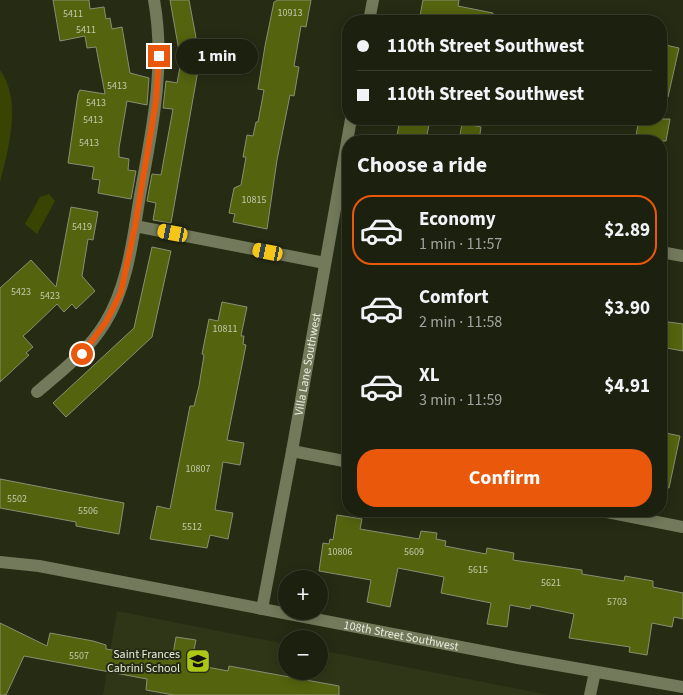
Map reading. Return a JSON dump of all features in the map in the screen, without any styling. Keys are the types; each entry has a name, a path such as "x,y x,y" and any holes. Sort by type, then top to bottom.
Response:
{"street":[{"path":"37,392 82,354 106,322 121,292 135,226 158,85 159,43 154,0"},
{"path":"370,15 373,0"},
{"name":"Villa Lane Southwest","path":"262,608 325,263 342,195"},
{"path":"135,226 325,263"},
{"path":"667,253 683,256"},
{"path":"292,451 342,461"},
{"path":"632,517 683,527"},
{"name":"108th Street Southwest","path":"0,562 39,566 595,672 683,687"},
{"path":"590,695 595,672"}],"shaded area":[{"path":"0,70 7,82 11,95 12,125 0,182"},
{"path":"49,194 55,201 37,234 25,224 40,197"},
{"name":"Saint Frances Cabrini School","path":"117,611 278,642 278,680 328,680 328,652 549,695 103,695"}],"building":[{"path":"53,0 89,0 90,9 104,7 106,19 110,18 112,29 122,27 130,73 149,78 147,105 127,101 119,148 119,157 129,159 128,170 136,171 131,199 98,193 100,180 92,179 94,167 68,163 80,90 105,94 96,47 87,48 85,36 60,41"},
{"path":"170,0 189,0 200,59 171,223 153,220 156,203 147,201 152,174 161,175 173,109 163,108 166,81 177,83 181,62"},
{"path":"278,0 311,0 306,27 301,26 294,66 299,67 294,96 290,95 277,160 267,229 233,222 235,214 229,213 234,188 241,185 246,157 243,157 247,135 253,136 256,122 258,122 264,90 258,89 265,46 274,2"},
{"path":"423,0 459,0 458,6 493,13 493,15 420,15"},
{"path":"667,45 679,48 667,97"},
{"path":"667,119 670,119 667,136 636,135 638,125 667,125"},
{"path":"399,125 429,125 427,135 397,135"},
{"path":"462,125 481,127 480,135 460,135"},
{"path":"71,207 98,212 93,240 88,239 82,276 95,291 76,309 72,304 64,312 57,304 23,336 33,347 26,353 29,355 0,382 0,288 31,260 56,287"},
{"path":"152,247 171,251 152,337 66,417 53,403 134,328"},
{"path":"222,302 247,307 241,336 244,336 243,344 246,345 227,440 244,443 240,465 223,462 215,510 233,513 228,539 210,535 207,548 150,539 157,506 170,509 190,406 194,406 199,386 204,355 202,354 209,319 218,321"},
{"path":"667,322 683,324 683,351 667,348"},
{"path":"667,433 680,436 669,488 667,488"},
{"path":"0,479 124,503 119,534 76,526 76,522 0,508"},
{"path":"337,515 362,519 360,529 419,539 421,531 437,533 436,539 446,541 445,546 486,554 487,548 514,553 513,560 582,570 582,574 624,581 625,576 653,581 653,587 683,593 683,619 674,617 672,627 652,623 647,655 629,652 630,647 569,638 574,614 531,605 530,609 510,605 507,627 487,624 491,603 441,593 444,577 398,568 390,607 367,602 371,580 328,573 328,570 319,570 323,543 329,544 330,539 333,540"},
{"path":"0,623 47,646 50,633 93,641 106,645 106,649 172,660 176,637 196,640 191,664 228,671 229,666 278,675 278,680 306,680 339,686 339,695 174,695 146,690 147,679 24,656 6,695 0,695"}],"place":[{"name":"Saint Frances Cabrini School","path":"198,661"}],"route":[{"path":"82,354 106,322 121,292 135,226 156,101 159,56"}]}
